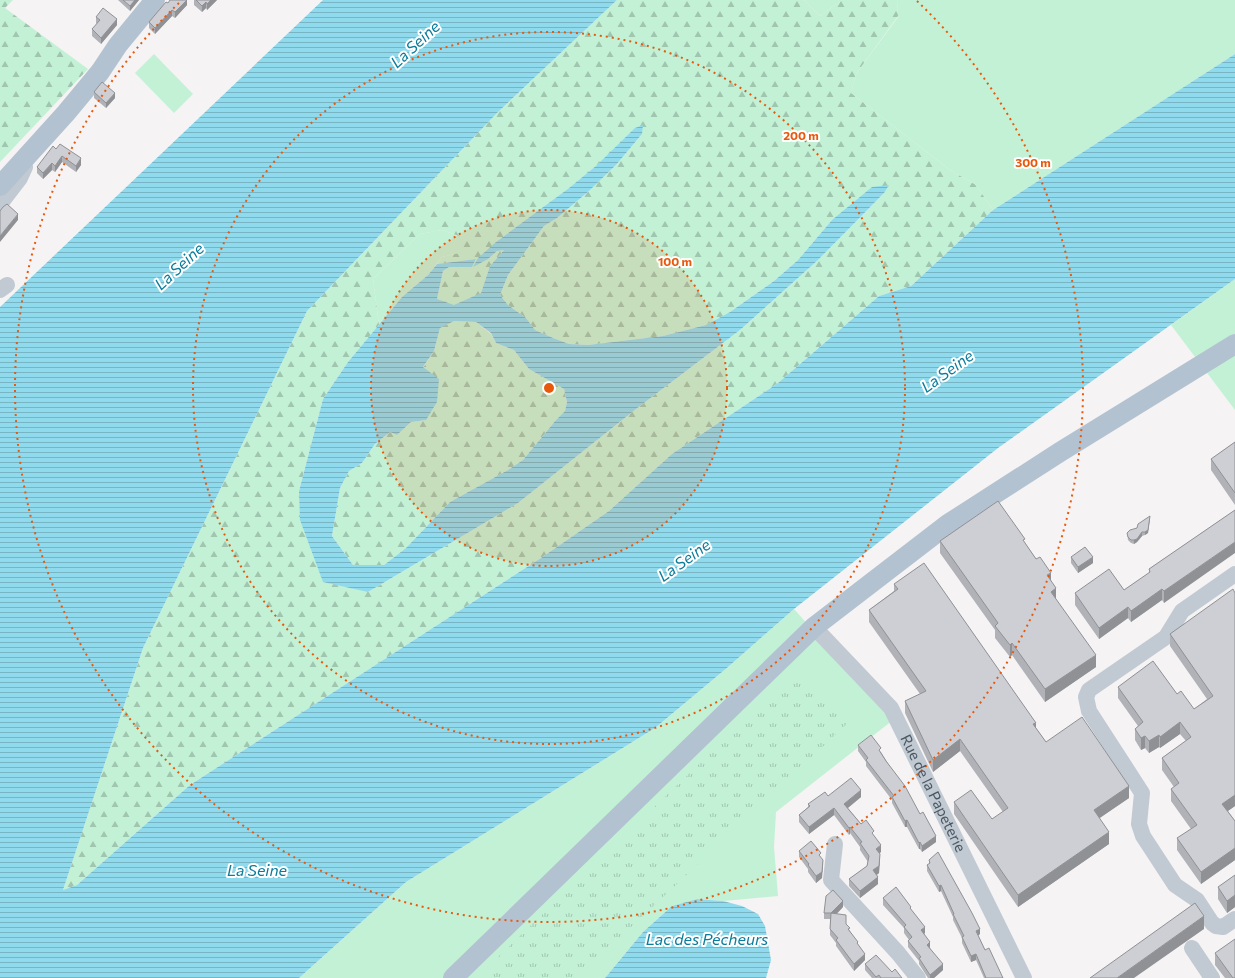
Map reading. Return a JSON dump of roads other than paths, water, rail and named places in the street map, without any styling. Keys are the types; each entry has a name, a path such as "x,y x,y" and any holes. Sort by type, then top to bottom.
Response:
{"main road":[{"path":"0,186 26,159 92,82 118,45 155,0"},
{"path":"0,168 42,128 94,69 118,45"},
{"path":"453,978 814,627 948,524 1235,344"}],"street":[{"path":"0,204 20,178 26,165 26,159"},
{"path":"1235,574 1182,611 1166,637 1088,690 1086,697 1089,711 1142,793 1139,824 1143,836 1175,885 1197,900 1216,926 1223,927 1235,919"},
{"name":"Rue de la Papeterie","path":"814,627 890,708 1024,978"},
{"path":"835,844 832,880 898,953 918,978"},
{"path":"1192,948 1212,978"}],"water":[{"name":"La Seine","path":"323,0 617,0 498,112 307,311 143,648 63,890 77,885 190,785 541,558 609,511 672,454 778,383 879,296 911,286 993,210 1235,54 1235,279 998,448 794,609 655,728 406,882 299,978 0,978 0,307"},
{"path":"643,125 642,134 616,165 589,191 557,218 544,226 508,275 500,295 508,305 526,318 535,330 569,344 588,345 663,336 706,325 730,312 774,281 798,260 832,220 872,187 889,185 884,193 818,260 740,330 636,409 518,503 368,592 323,582 300,520 299,491 323,399 348,362 402,297 428,275 437,264 476,259 472,267 449,267 443,271 437,299 454,305 481,293 490,266 504,250 497,251 488,259 473,267 478,258 496,242 569,188 597,165 635,128","holes":["454,321 476,322 491,333 496,343 514,350 529,369 564,389 567,402 565,411 523,460 450,502 406,548 384,565 353,565 332,536 340,488 349,471 362,463 375,444 390,432 397,435 411,422 426,420 437,402 439,379 423,367 434,351 440,328"]},
{"name":"Lac des Pécheurs","path":"697,899 723,901 742,906 758,914 765,926 771,960 766,978 605,978 643,932 672,906"}]}
